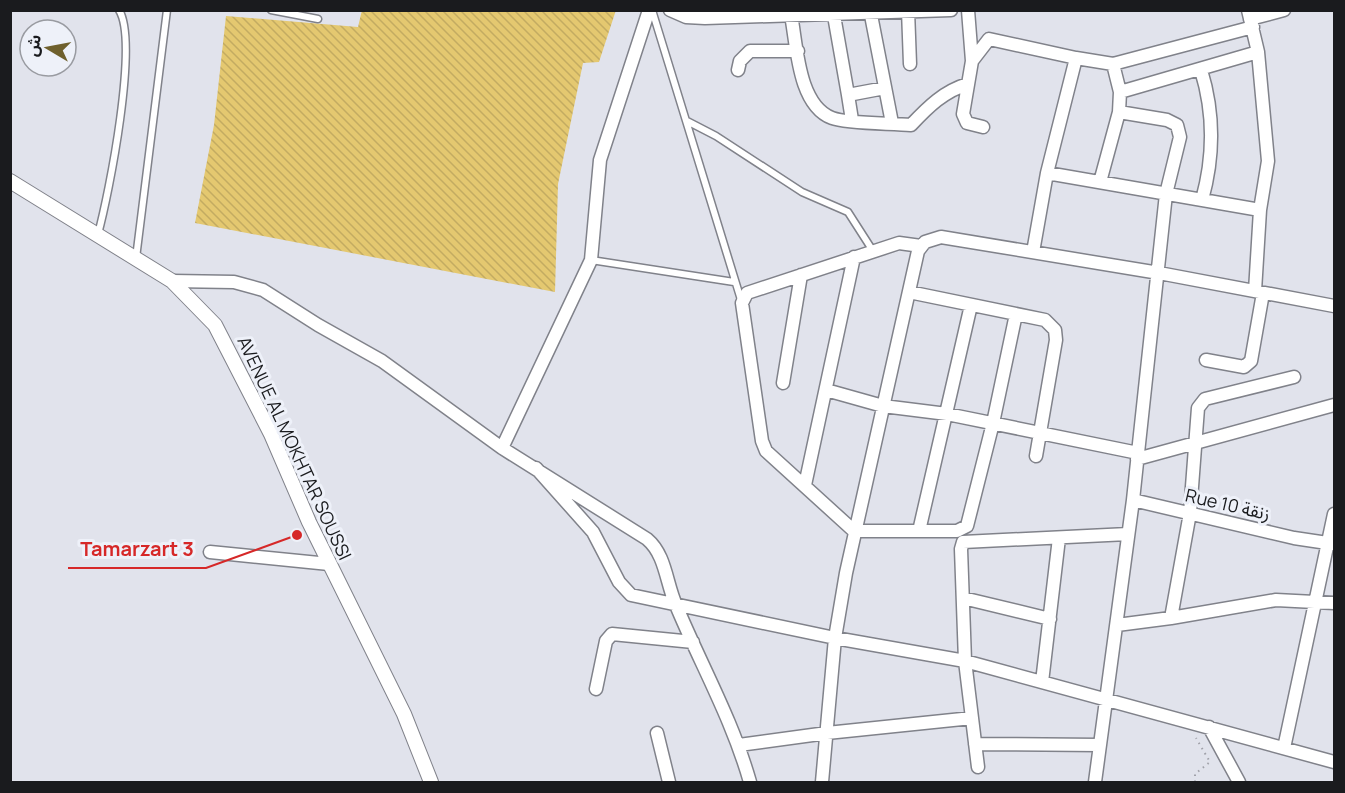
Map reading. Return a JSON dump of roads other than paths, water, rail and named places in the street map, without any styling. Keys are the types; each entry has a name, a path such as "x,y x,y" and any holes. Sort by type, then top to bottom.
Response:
{"street":[{"path":"502,448 591,260 600,160 651,10"},
{"path":"670,10 686,17 951,10"},
{"path":"968,10 972,61 963,114 967,123 983,128"},
{"path":"972,61 989,39 1113,64 1284,10"},
{"path":"870,11 892,123"},
{"path":"908,11 910,64"},
{"path":"833,12 852,120"},
{"path":"796,13 798,51 805,85 815,108 833,119 911,125 932,103 952,89 968,84"},
{"path":"1206,360 1244,367 1251,361 1259,292 1260,210 1268,161 1257,52 1250,19"},
{"path":"738,70 740,61 750,51 798,51"},
{"path":"1120,92 1257,52"},
{"path":"1033,252 1047,173 1076,58"},
{"path":"1100,182 1119,112 1120,92 1113,64"},
{"path":"1201,70 1206,85 1211,143 1210,170 1202,200"},
{"path":"848,95 885,88"},
{"path":"1095,783 1118,625 1166,194 1180,130 1167,120 1119,112"},
{"path":"1047,173 1260,210"},
{"name":"AVENUE AL MOKHTAR SOUSSI","path":"10,181 172,281 193,299 222,335 271,434 329,564 404,714 431,783"},
{"path":"822,783 835,638 854,531 921,246 930,239 941,237 1159,273 1335,306"},
{"path":"921,246 899,243 854,257 747,293 742,303 762,441 773,460 805,485 854,531 957,531 967,525 993,423 1016,314"},
{"path":"805,485 854,257"},
{"path":"783,383 801,275"},
{"path":"172,281 234,282 263,290 318,325 382,360 502,448 655,545 675,603 739,745 750,783"},
{"path":"909,292 1045,320 1055,330 1056,340 1036,456"},
{"path":"919,531 971,305"},
{"path":"1171,618 1190,513 1198,408 1205,399 1293,377"},
{"path":"826,390 883,406 947,414 993,423 1138,456 1197,443 1335,405"},
{"path":"536,468 596,537 624,590 631,595 835,638 965,661 1335,762"},
{"name":"Rue 10 زنقة","path":"1133,500 1331,544"},
{"path":"1284,748 1315,602 1331,544 1335,514"},
{"path":"978,767 965,661 961,549 966,540 1128,534"},
{"path":"1042,682 1059,538"},
{"path":"210,552 329,564"},
{"path":"963,598 1050,619"},
{"path":"1118,625 1276,600 1335,603"},
{"path":"596,689 606,641 612,634 693,642"},
{"path":"739,745 826,733 972,718"},
{"path":"1209,727 1239,783"},
{"path":"657,733 669,783"},
{"path":"975,744 1100,745"}],"lane":[{"path":"98,235 117,140 127,34 119,10"},
{"path":"136,258 166,10"},
{"path":"271,10 318,19"},
{"path":"651,10 742,303"},
{"path":"687,121 716,136 802,192 848,212 873,251"},
{"path":"591,260 734,282"}],"place":[{"name":"Tamarzart 3","path":"297,535"}]}
